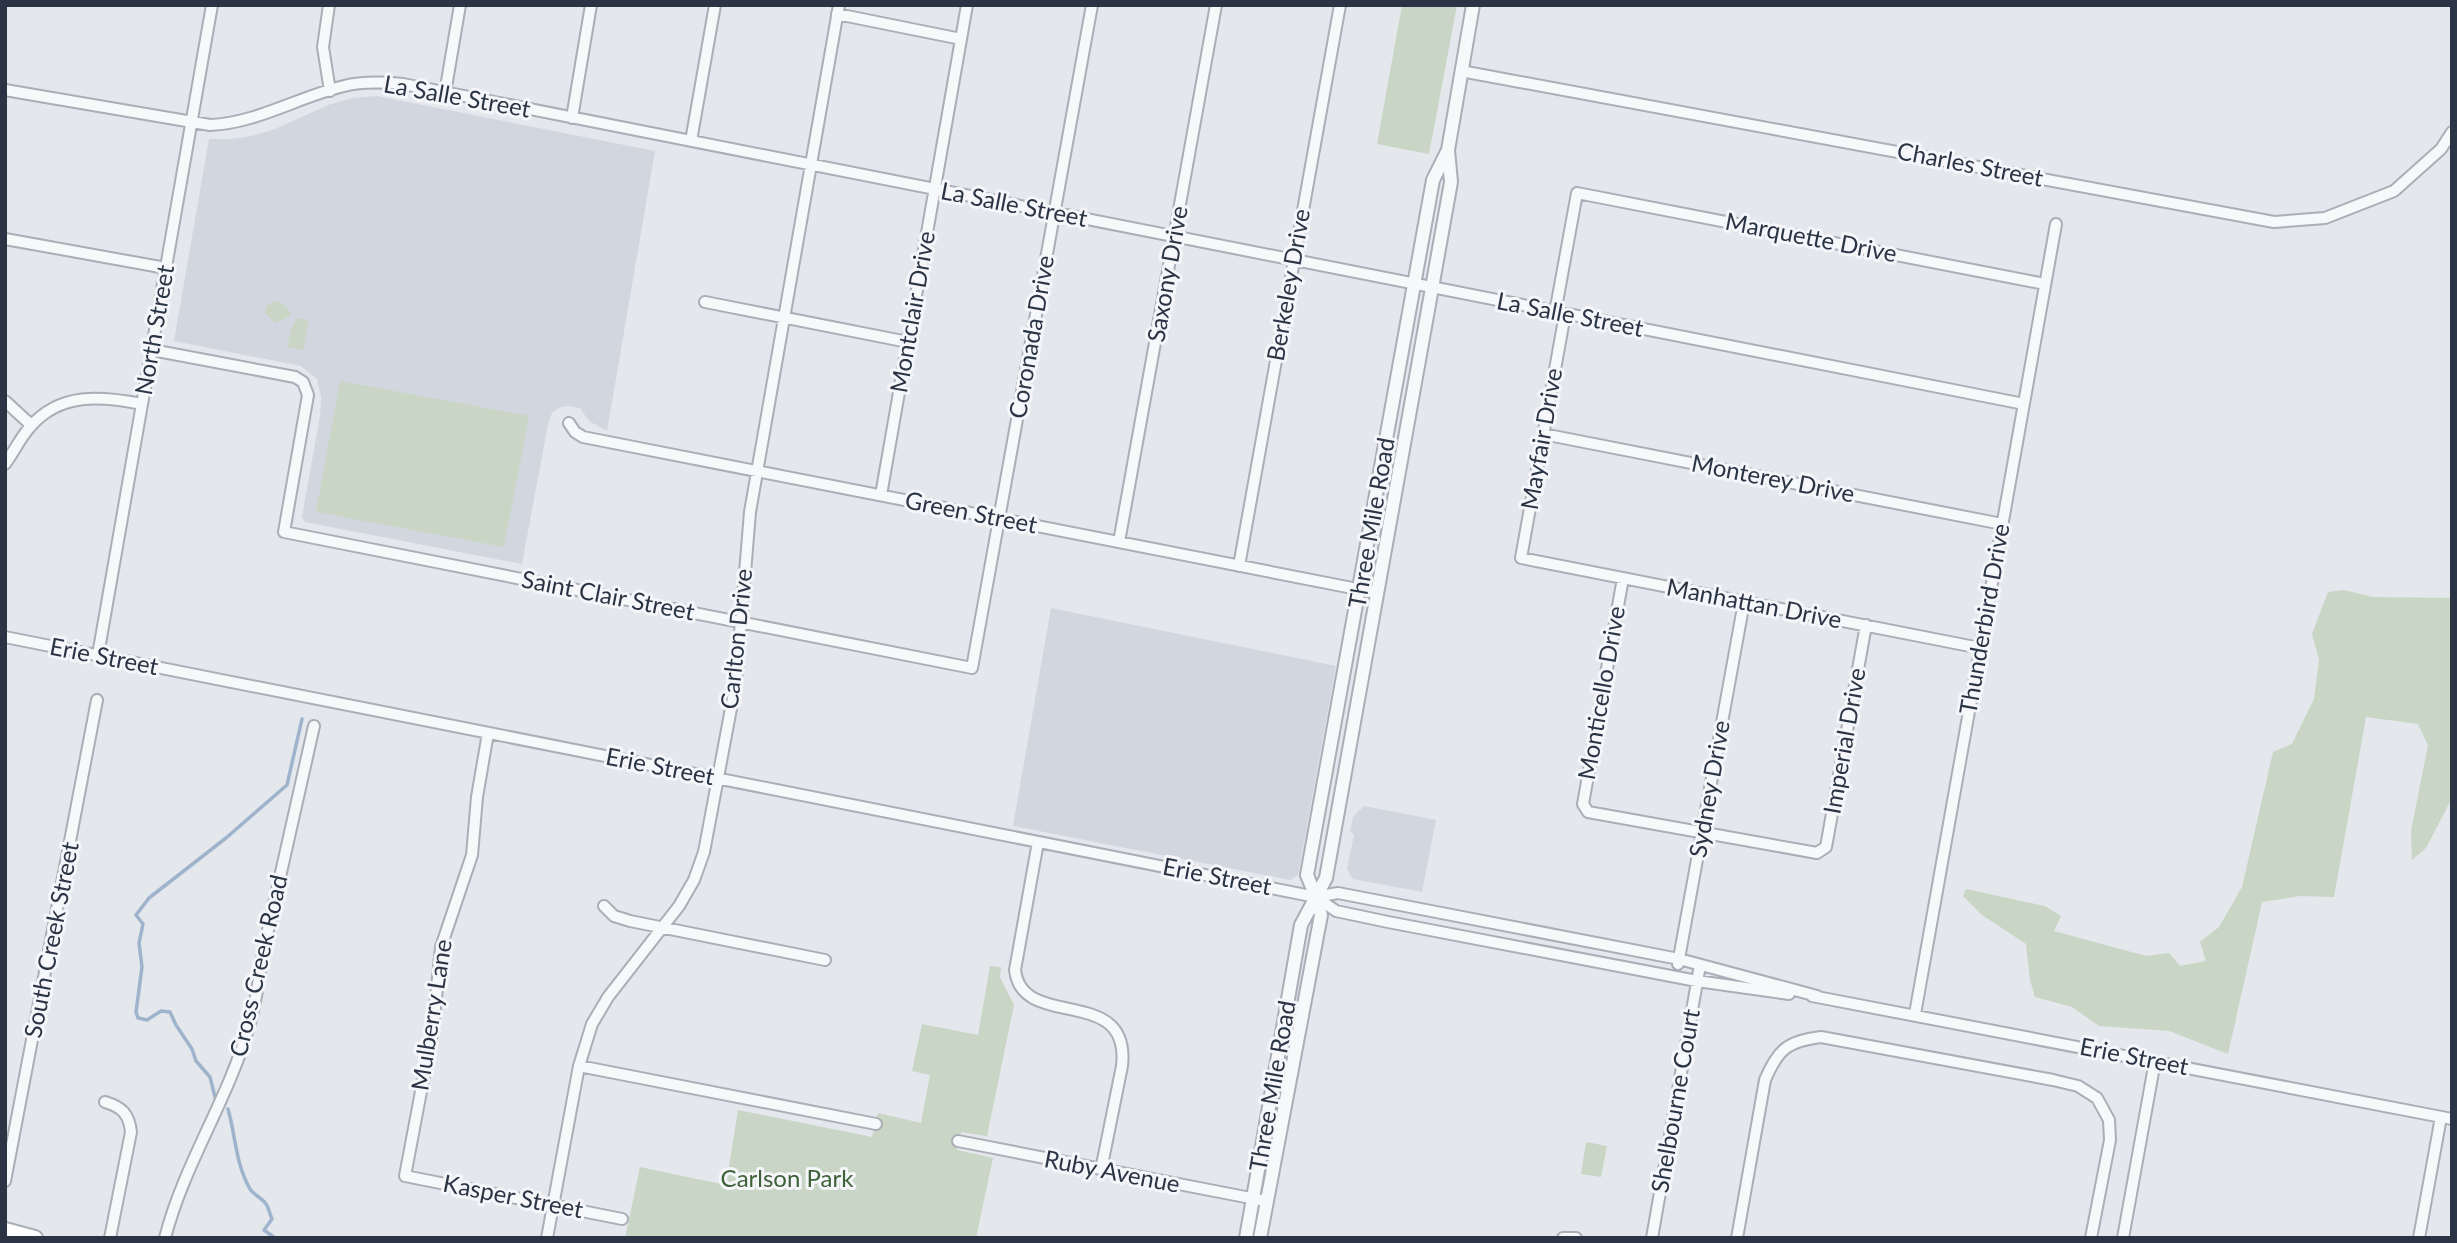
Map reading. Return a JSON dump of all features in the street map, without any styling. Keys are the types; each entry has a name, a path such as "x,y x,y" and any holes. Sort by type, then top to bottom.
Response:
{"main road":[{"path":"5,1230 35,1238"}],"street":[{"name":"North Street","path":"98,655 212,5"},
{"path":"329,5 323,47 330,91"},
{"path":"445,93 460,5"},
{"path":"572,118 591,5"},
{"path":"691,141 715,5"},
{"name":"Montclair Drive","path":"881,495 967,5"},
{"name":"Coronada Drive","path":"972,668 1093,5"},
{"name":"Saxony Drive","path":"1119,542 1216,5"},
{"name":"Berkeley Drive","path":"1239,566 1340,5"},
{"name":"Three Mile Road","path":"1316,897 1326,878 1451,182 1448,150 1473,5"},
{"path":"838,10 961,39"},
{"name":"Carlton Drive","path":"547,1238 586,1039 599,1010 687,894 700,866 736,682 746,541 757,470 838,10"},
{"name":"Charles Street","path":"1461,71 2274,222 2325,218 2394,191 2441,149 2452,132"},
{"name":"La Salle Street","path":"5,90 191,123 217,125 241,121 350,85 385,83 2024,404"},
{"name":"Three Mile Road","path":"1246,1238 1259,1200 1321,915 1307,875 1361,590 1433,180 1448,150"},
{"name":"Marquette Drive","path":"1577,193 2045,284"},
{"name":"Mayfair Drive","path":"1527,559 1521,558 1543,434 1577,193"},
{"name":"Thunderbird Drive","path":"1914,1014 2056,224"},
{"path":"5,239 166,268"},
{"path":"705,302 908,342"},
{"name":"Saint Clair Street","path":"152,350 295,377 303,382 308,395 284,532 972,668"},
{"path":"5,464 31,425 51,409 73,400 96,397 142,404"},
{"path":"5,401 31,425"},
{"name":"Green Street","path":"569,424 583,437 1378,593"},
{"name":"Monterey Drive","path":"1543,434 2002,524"},
{"name":"Manhattan Drive","path":"1527,559 1980,648"},
{"name":"Monticello Drive","path":"1623,578 1584,808 1588,812 1703,832"},
{"name":"Sydney Drive","path":"1676,977 1744,602"},
{"name":"Imperial Drive","path":"1703,832 1818,852 1826,847 1866,625"},
{"name":"Erie Street","path":"5,637 1316,897 1338,893 1429,910 1679,960 1816,996"},
{"name":"South Creek Street","path":"5,1181 97,700"},
{"name":"Cross Creek Road","path":"165,1238 191,1164 222,1102 250,1025 314,726"},
{"name":"Mulberry Lane","path":"405,1176 433,1028 441,947 472,855 477,797 488,733"},
{"path":"1038,842 1015,970 1016,978 1019,986 1031,999 1097,1015 1107,1022 1119,1038 1122,1046 1122,1066 1101,1170"},
{"name":"Erie Street","path":"1316,897 1336,911 1425,929 1697,981 1816,996 1914,1014 2446,1118"},
{"path":"604,906 614,916 663,928 825,960"},
{"path":"1425,929 1429,910"},
{"path":"1510,945 1513,927"},
{"name":"Shelbourne Court","path":"1652,1238 1700,965"},
{"path":"1737,1238 1765,1080 1774,1059 1789,1045 1821,1037 2053,1080 2078,1086 2097,1098 2109,1120 2110,1140 2091,1238"},
{"path":"2123,1238 2155,1061"},
{"path":"579,1066 876,1124"},
{"path":"105,1102 117,1105 125,1111 130,1120 131,1132 110,1238"},
{"path":"2419,1238 2446,1118"},
{"name":"Ruby Avenue","path":"958,1142 1259,1200"},
{"name":"Kasper Street","path":"405,1176 622,1219"},
{"name":"Three Mile Road","path":"1259,1200 1260,1238"},
{"path":"1563,1238 1576,1238"}],"shaded area":[{"path":"377,96 655,151 607,431 589,421 580,408 560,407 552,413 522,564 305,522 302,517 320,416 321,397 317,379 301,366 174,341 209,139 252,136 275,129 328,105 353,98"},
{"path":"1051,608 1336,666 1298,875 1290,880 1013,826"},
{"path":"1364,806 1436,820 1422,892 1353,879 1347,869 1354,835 1350,831 1353,817"}],"green space":[{"path":"1402,5 1457,5 1429,154 1377,144"},
{"path":"274,301 282,303 290,312 290,316 276,323 265,313 266,307"},
{"path":"297,318 308,320 304,350 287,347"},
{"path":"340,381 529,416 504,547 316,512"},
{"path":"2344,590 2373,597 2452,598 2452,798 2426,848 2412,860 2411,831 2428,745 2418,724 2366,717 2334,897 2300,896 2262,902 2228,1054 2169,1031 2099,1026 2072,1007 2035,997 2026,944 1982,915 1963,896 1966,889 2045,906 2061,916 2054,931 2146,956 2169,953 2180,966 2206,961 2200,942 2219,927 2242,887 2273,752 2292,744 2314,699 2319,660 2312,634 2328,592"},
{"name":"Carlson Park","path":"990,966 1001,967 1000,977 1014,1005 987,1136 961,1132 957,1150 993,1158 976,1238 625,1238 640,1167 726,1185 738,1110 872,1137 878,1113 921,1123 930,1075 912,1071 922,1024 978,1035"},
{"path":"1586,1142 1607,1146 1601,1177 1581,1174"}],"waterway":[{"path":"215,1097 210,1077 196,1061 170,1012 161,1011 147,1020 138,1018 136,1012 142,967 139,943 143,924 136,915 149,898 226,838 287,785 302,719"},
{"path":"228,1109 241,1169 250,1189 267,1206 272,1219 264,1230 275,1238"}]}
